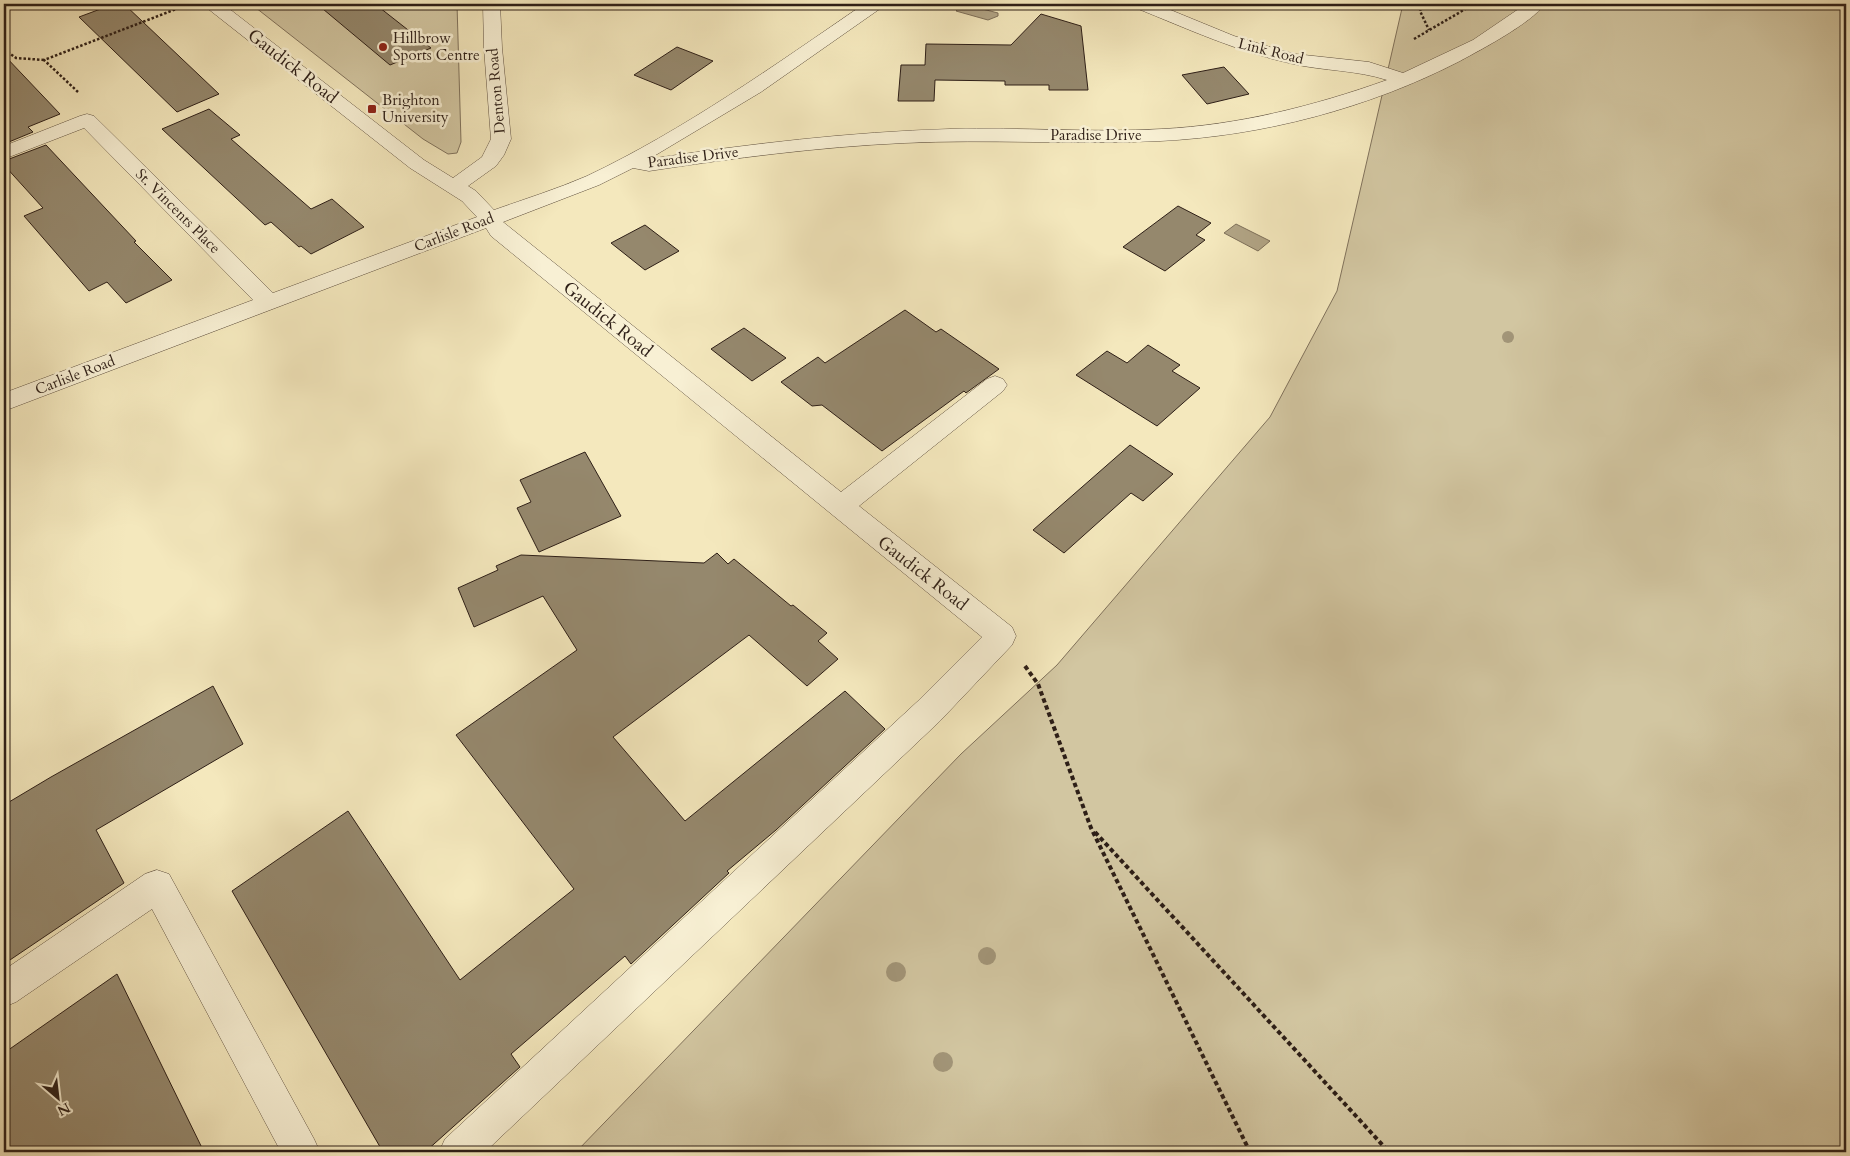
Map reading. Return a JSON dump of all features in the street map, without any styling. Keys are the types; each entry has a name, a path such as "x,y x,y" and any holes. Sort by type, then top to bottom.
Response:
{"street":[{"name":"Gaudick Road","path":"213,4 417,164 469,196 490,218 499,231 1002,636"},
{"name":"Denton Road","path":"454,186 491,160 498,150 501,139 493,48 492,4"},
{"name":"Carlisle Road","path":"4,402 592,181 630,162 754,88 875,4"},
{"name":"Link Road","path":"1142,4 1164,8 1228,40 1264,51 1295,59 1369,68 1405,80"},
{"name":"Paradise Drive","path":"630,162 649,165 775,147 871,138 955,135 1162,135 1222,129 1273,120 1352,98 1405,80 1472,48 1536,4"},
{"path":"4,153 87,120"},
{"name":"St. Vincents Place","path":"87,120 269,302"},
{"path":"840,507 995,385"},
{"path":"458,1152 929,711 1002,636"},
{"path":"4,990 157,886 301,1152"}],"path":[{"path":"4,50 6,49 16,58 44,60 189,4"},
{"path":"1422,4 1420,11 1429,30"},
{"path":"44,60 93,106 87,120"},
{"path":"1002,636 1038,684 1091,828 1250,1152"},
{"path":"1091,828 1389,1152"}],"shaded area":[{"name":"Hillbrow Sports Centre","path":"251,4 457,4 461,142 457,153 448,154 423,139"},
{"path":"963,4 998,13 998,16 988,20 956,11"},
{"path":"1403,4 1846,4 1846,1152 576,1152 961,754 1057,665 1270,417 1337,291"},
{"path":"1236,224 1270,241 1258,251 1224,233"}],"building":[{"path":"114,4 124,4 219,94 177,112 79,17"},
{"path":"317,4 375,4 431,48 390,65"},
{"path":"1041,14 1081,26 1088,90 1049,90 1049,85 1005,85 1005,81 935,80 934,101 898,101 901,65 925,65 926,44 1011,45"},
{"path":"677,47 713,61 671,90 634,75"},
{"path":"4,55 60,114 28,127 33,132 4,144"},
{"path":"1224,67 1249,94 1207,104 1182,75"},
{"path":"209,109 240,135 231,139 311,209 332,199 364,227 311,254 301,246 299,247 271,222 265,225 162,129"},
{"path":"46,145 136,241 134,242 172,280 126,303 107,282 89,291 24,216 43,208 4,165 4,161"},
{"path":"1178,206 1211,223 1196,235 1205,240 1165,271 1123,247"},
{"path":"645,225 679,251 645,270 611,243"},
{"path":"905,310 936,332 941,329 999,369 966,393 964,391 882,451 822,405 812,406 781,382 818,357 825,363"},
{"path":"744,328 786,358 752,381 711,349"},
{"path":"1148,345 1180,365 1172,371 1200,388 1157,426 1076,375 1107,351 1127,363"},
{"path":"1130,445 1173,474 1143,501 1131,493 1064,553 1033,530"},
{"path":"585,452 621,516 539,552 517,508 531,502 520,480"},
{"path":"717,553 728,564 734,559 827,633 818,641 838,659 807,686 749,635 613,737 685,821 845,691 885,729 776,830 727,871 729,873 631,964 625,956 511,1054 520,1067 425,1152 383,1152 232,891 348,811 460,980 574,889 456,735 577,650 543,596 474,627 458,588 498,570 496,566 521,555 704,563"},
{"path":"213,686 243,744 96,830 124,883 4,964 4,805"},
{"path":"117,974 204,1152 11,1152 4,1135 4,1053"}],"place":[{"name":"Hillbrow Sports Centre","path":"383,47"},
{"name":"Brighton University","path":"372,109"}]}
